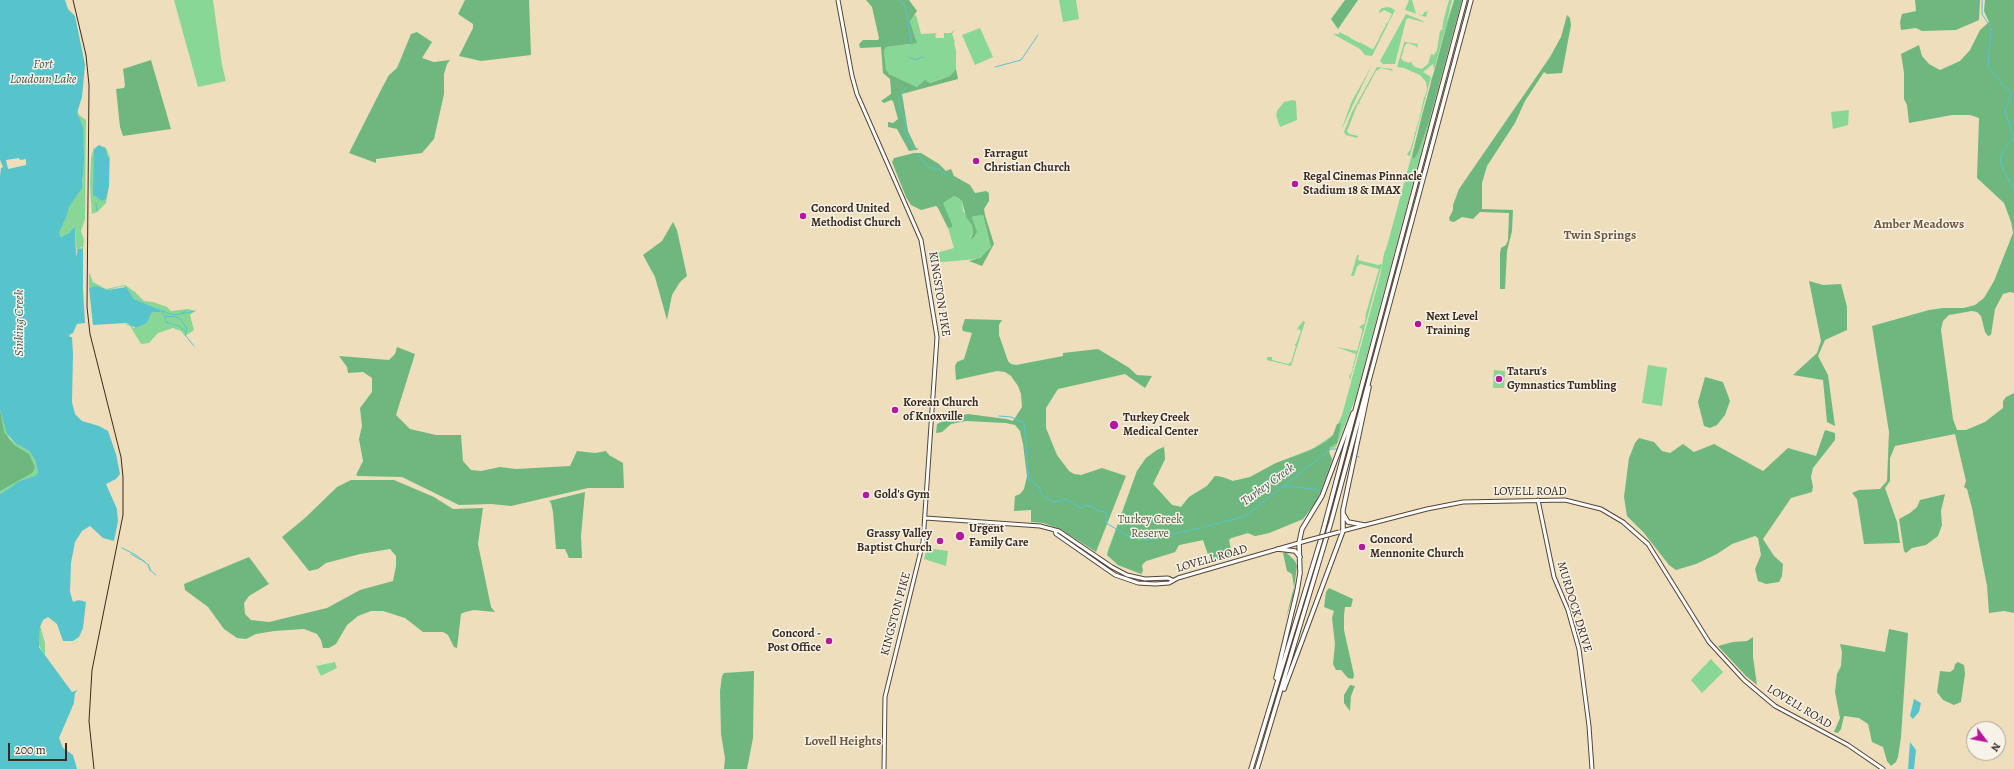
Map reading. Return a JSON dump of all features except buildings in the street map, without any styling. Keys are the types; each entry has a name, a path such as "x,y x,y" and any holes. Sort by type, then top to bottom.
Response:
{"highway":[{"path":"1251,769 1320,542 1465,0"},
{"path":"1257,769 1278,703 1349,453 1471,0"},
{"path":"1278,703 1341,531 1343,510 1368,394 1370,375"},
{"path":"1269,707 1297,591 1300,558 1299,543 1302,529 1322,496 1359,395"},
{"path":"1343,510 1347,521 1364,525"},
{"path":"1278,549 1295,551 1300,558"}],"main road":[{"name":"KINGSTON PIKE","path":"838,0 852,76 857,94 919,235 924,255 938,343 922,546 885,697 884,769"},
{"name":"MURDOCK DRIVE","path":"1538,500 1554,578 1568,610 1579,649 1589,726 1592,769"},
{"name":"LOVELL ROAD","path":"1055,531 1056,534 1115,575 1144,584 1165,583 1341,531 1427,509 1463,502 1565,500 1591,506 1609,513 1630,527 1652,549 1712,646 1744,680 1775,706 1848,745 1883,769"},
{"name":"LOVELL ROAD","path":"925,518 1030,524 1055,531 1074,541 1114,569 1132,577 1172,580"},
{"path":"1144,584 1145,579"}],"green space":[{"path":"174,0 213,0 222,65 226,81 198,87"},
{"path":"465,0 529,0 531,55 481,61 459,56 473,28 473,24 458,14"},
{"path":"866,0 909,0 917,11 910,21 917,43 886,47 884,51 886,69 889,74 917,87 925,80 930,83 950,76 956,69 958,79 902,94 908,131 916,148 919,149 909,151 897,129 888,127 888,122 893,123 898,119 893,101 891,100 884,103 881,101 891,94 891,91 890,79 883,73 881,47 860,48 859,44 863,40 878,40 879,38 872,7"},
{"path":"1059,0 1076,0 1079,19 1063,22"},
{"path":"1345,0 1358,0 1338,29 1331,19"},
{"path":"1409,0 1412,0 1416,14 1405,10"},
{"name":"Turkey Creek Reserve","path":"1449,0 1452,0 1447,21 1454,0 1412,157 1414,159 1418,153 1429,122 1462,0 1355,400 1336,447 1330,449 1329,453 1332,459 1331,465 1315,503 1303,519 1269,533 1255,536 1248,533 1231,538 1229,540 1232,556 1213,562 1210,560 1203,540 1179,545 1175,552 1146,561 1142,565 1142,574 1118,565 1107,555 1108,550 1137,471 1146,458 1157,450 1164,447 1165,459 1153,484 1172,505 1181,507 1189,497 1207,486 1215,476 1233,481 1250,477 1276,463 1314,448 1333,435 1342,415 1447,22 1434,70 1433,64 1423,72 1431,77 1410,156 1407,155 1410,151 1415,134 1413,133 1415,133 1420,116 1418,115 1420,115 1423,97 1425,97 1427,89 1426,82 1420,75 1404,68 1397,67 1405,40 1405,42 1418,44 1417,48 1416,46 1408,43 1405,45 1403,51 1405,52 1403,52 1401,58 1403,61 1410,63 1411,61 1413,66 1414,65 1415,67 1422,69 1428,64 1431,54 1434,55 1437,50 1440,31 1444,28 1442,28"},
{"path":"1454,0 1462,0 1429,122 1418,153 1414,159 1412,157 1422,115"},
{"path":"1915,0 1980,0 1979,20 1956,30 1922,31 1916,28 1901,30 1900,22 1902,14 1916,11"},
{"path":"1985,0 2014,0 2014,293 2010,292 2003,294 1995,309 1991,335 1988,336 1985,332 1981,316 1977,312 1972,311 1949,315 1943,321 1941,330 1953,419 1957,430 1966,430 1985,422 2003,408 2003,401 2006,397 2014,393 2014,613 2004,611 1989,613 1987,586 1972,508 1967,489 1964,487 1966,481 1955,434 1895,446 1890,458 1890,481 1885,488 1897,522 1900,543 1864,544 1857,499 1852,493 1859,490 1880,489 1887,481 1889,432 1872,326 1929,310 1964,308 1975,305 1984,298 1994,281 2013,233 2011,222 2004,203 1977,178 1979,118 1970,115 1952,115 1909,123 1907,105 1904,99 1904,73 1901,54 1919,45 1922,56 1929,64 1940,70 1960,61 1970,50 1980,30 1989,22 1984,11"},
{"path":"1389,7 1395,10 1372,56 1365,55 1360,49 1333,34 1339,34 1339,32 1349,37 1350,36 1350,38 1360,43 1362,42 1361,43 1372,49 1374,48 1380,37 1379,35 1380,36 1386,25 1385,23 1387,24 1392,14 1384,10 1380,13 1379,11 1382,8"},
{"path":"1428,10 1426,17 1418,14 1423,15 1424,12"},
{"path":"1406,14 1423,21 1424,24 1423,22 1408,18 1406,20 1395,64 1383,64 1380,61"},
{"path":"916,15 921,34 937,33 935,35 936,38 944,38 944,33 951,33 955,29 952,34 956,51 956,69 950,76 917,87 889,74 886,69 884,51 886,47 909,44 916,39 910,21 913,16"},
{"path":"1567,15 1570,18 1571,25 1562,73 1547,74 1544,72 1525,101 1515,123 1487,166 1482,183 1482,209 1513,210 1512,231 1507,251 1505,289 1500,289 1500,253 1501,248 1506,245 1508,240 1509,213 1480,212 1473,219 1462,217 1454,222 1450,221 1449,218 1459,189 1550,57 1561,37"},
{"path":"980,28 993,57 975,65 962,35"},
{"path":"417,32 432,42 422,58 434,62 450,60 444,74 444,94 434,139 422,153 376,159 376,163 349,153 389,75 397,68 411,34"},
{"path":"151,60 171,129 123,136 120,127 116,89 124,88 123,69"},
{"path":"1372,65 1352,107 1341,131 1351,103"},
{"path":"1377,67 1392,69 1393,71 1381,68 1376,71 1368,86 1369,87 1367,87 1359,103 1360,104 1358,104 1347,131 1349,134 1358,136 1357,138 1346,135 1344,132 1352,112"},
{"path":"1293,100 1296,101 1297,120 1280,127 1276,115 1277,111 1284,102"},
{"path":"77,110 79,115 86,120 85,219 81,231 84,240 83,248 81,247 77,251 77,258 75,226 69,233 61,237 59,233 66,218 68,207 78,194 83,181 83,127 77,115"},
{"path":"1849,110 1848,125 1833,129 1831,112"},
{"path":"103,146 106,148 110,157 109,186 109,156"},
{"path":"94,147 95,197 100,199 106,197 109,186 106,203 97,212 92,214 90,185 91,158"},
{"path":"914,153 921,153 939,164 946,171 951,169 954,176 970,185 975,193 986,191 989,193 989,201 984,209 994,244 982,266 969,261 980,258 991,247 983,215 973,216 972,218 977,232 974,237 970,239 973,233 972,225 966,217 962,201 958,198 954,196 943,203 952,224 952,227 948,228 936,206 921,210 911,205 906,197 892,162 894,158"},
{"path":"954,196 962,201 963,211 972,225 973,233 969,238 976,234 972,218 973,215 983,215 991,247 978,259 930,263 929,255 954,248 948,228 952,224 942,203"},
{"path":"673,222 677,230 687,276 680,282 672,295 667,320 655,277 643,255 662,241"},
{"path":"1357,255 1359,255 1358,260 1378,265 1382,264 1350,380 1349,376 1353,368 1351,367 1353,367 1356,354 1336,347 1357,351 1362,332 1362,329 1359,327 1365,323 1366,313 1379,269 1360,264 1357,267 1354,276 1351,276"},
{"path":"89,272 93,282 106,289 125,285 144,301 153,302 167,307 171,311 189,309 195,311 190,315 194,330 185,336 181,331 173,328 158,333 149,343 141,344 130,326 123,324 132,325 133,328 136,328 147,323 152,312 161,310 134,299 124,286 108,290 89,288"},
{"path":"1809,281 1823,285 1841,284 1847,307 1847,330 1825,340 1818,356 1828,375 1835,426 1827,422 1823,380 1793,375 1817,353 1821,341"},
{"path":"965,319 1002,320 999,325 999,335 1008,361 1011,364 1016,365 1063,356 1063,353 1098,349 1128,367 1137,375 1152,376 1145,388 1125,374 1058,389 1046,408 1046,428 1057,455 1069,471 1074,474 1081,475 1102,468 1126,476 1096,552 1060,529 1043,523 1031,522 1031,510 1014,511 1015,496 1020,494 1024,489 1027,476 1020,431 1015,425 1006,423 966,421 951,424 942,432 936,433 937,424 950,418 968,414 1013,421 1022,407 1021,394 1018,386 1011,376 1005,372 997,371 956,380 955,366 957,362 964,359 972,333 963,331 962,328"},
{"path":"1303,321 1305,322 1291,366 1267,360 1267,357 1272,357 1272,360 1288,364 1291,362 1296,346 1294,345 1296,344 1301,331 1298,329 1296,330"},
{"path":"397,347 415,354 396,415 410,429 436,435 461,435 463,461 471,470 481,471 500,467 516,469 570,466 577,451 595,453 606,451 609,455 623,463 624,488 588,488 511,506 491,504 459,505 402,477 356,475 363,461 359,439 362,426 360,408 372,392 372,378 363,372 348,373 347,367 339,356 389,360 395,354"},
{"path":"1648,365 1667,368 1662,406 1642,403"},
{"name":"Tataru's Gymnastics Tumbling","path":"1494,370 1505,371 1504,388 1493,388"},
{"path":"1705,377 1723,382 1730,401 1725,415 1717,425 1710,428 1704,426 1698,402"},
{"path":"0,410 9,438 29,451 35,460 38,472 35,476 9,488 0,494"},
{"path":"0,410 4,432 14,445 29,454 35,468 32,473 0,491"},
{"name":"Turkey Creek Reserve","path":"1341,423 1337,443 1330,447 1329,452 1332,459 1321,491 1315,503 1303,519 1269,533 1255,536 1248,533 1231,538 1229,540 1232,556 1213,562 1210,560 1203,540 1179,545 1175,552 1146,561 1142,565 1143,571 1141,574 1118,565 1107,555 1137,471 1146,458 1157,450 1164,447 1165,459 1153,484 1172,505 1181,507 1189,497 1207,486 1215,476 1233,481 1250,477 1276,463 1309,451 1327,441 1333,435 1337,424"},
{"path":"1825,430 1835,433 1835,440 1813,468 1811,477 1813,487 1812,492 1791,498 1763,539 1774,556 1783,564 1782,576 1779,582 1766,584 1758,581 1755,569 1761,555 1758,538 1755,536 1732,544 1717,554 1696,564 1676,570 1669,565 1644,533 1627,516 1624,497 1629,458 1635,443 1639,438 1654,442 1662,451 1670,453 1683,444 1694,452 1714,444 1763,471 1788,448 1816,456"},
{"path":"351,480 394,480 434,497 453,509 483,508 478,544 491,607 495,612 474,610 461,614 457,648 454,647 448,635 443,632 423,632 405,618 383,611 371,611 358,616 347,625 336,644 329,648 323,648 321,640 317,634 304,629 256,634 246,639 237,638 224,629 208,607 185,590 184,584 249,557 269,584 249,596 244,603 245,614 251,620 269,622 327,608 360,590 393,581 396,556 390,549 360,554 326,563 318,569 309,571 282,537 305,518 337,487"},
{"path":"585,492 581,536 582,558 569,558 565,549 556,549 553,512 549,501"},
{"path":"1945,494 1941,511 1942,525 1938,536 1926,545 1912,548 1906,553 1904,551 1899,519 1917,507 1920,500"},
{"path":"927,548 948,551 946,566 924,559"},
{"path":"1286,552 1295,561 1297,566 1293,597 1286,618 1294,587 1292,574 1287,571 1283,553"},
{"path":"1329,588 1353,599 1351,607 1345,607 1344,630 1354,675 1353,679 1348,678 1341,670 1336,670 1333,664 1335,644 1332,618 1334,611 1324,607 1326,592"},
{"path":"40,625 45,643 45,656 39,645"},
{"path":"1889,629 1908,633 1901,737 1898,757 1896,762 1891,766 1887,761 1883,747 1872,742 1868,724 1859,718 1844,716 1841,729 1838,733 1834,732 1840,718 1835,692 1837,674 1841,666 1842,652 1840,644 1885,652"},
{"path":"1753,637 1753,657 1757,685 1746,676 1718,646 1733,642 1747,641"},
{"path":"1711,659 1723,672 1702,693 1691,680"},
{"path":"335,662 337,668 321,676 316,666"},
{"path":"1958,662 1964,665 1965,674 1961,702 1954,705 1943,700 1937,692 1940,671 1950,672 1954,669 1955,664"},
{"path":"754,671 753,738 747,769 724,769 725,758 721,734 720,691 722,676 724,673"},
{"path":"1350,685 1355,686 1351,696 1350,711 1344,703 1344,695"}],"water":[{"name":"Fort Loudoun Lake","path":"0,0 65,0 68,9 75,16 85,65 82,97 77,113 83,127 84,160 82,188 69,207 59,233 61,237 69,233 75,226 76,257 78,249 83,248 85,323 77,324 73,333 69,335 72,337 73,354 72,402 75,414 82,421 99,426 108,431 116,454 120,474 116,479 106,484 117,509 118,521 114,541 103,538 90,526 82,531 75,542 71,563 70,592 73,602 79,600 86,602 83,628 79,637 73,641 63,641 57,624 48,617 43,620 40,627 39,647 72,692 78,690 75,693 74,703 59,738 63,748 73,755 77,769 0,769 0,494 20,481 35,476 38,472 35,460 29,451 15,443 7,434 0,410 0,176 1,168 3,167 0,160"},
{"path":"99,145 105,148 109,158 109,186 106,199 102,201 93,195 94,149"},
{"path":"96,286 108,290 126,287 134,299 161,310 160,312 152,312 147,323 136,328 126,323 93,325 89,288"},
{"path":"1914,699 1921,703 1919,712 1913,719 1910,716"},
{"path":"1910,742 1916,750 1914,769 1908,769"}],"pier":[{"path":"19,158 20,160 26,159 26,165 8,169 6,160"}],"waterway":[{"path":"900,0 905,6 912,45"},
{"path":"1982,0 1982,14 1991,28 1988,67 2011,94 2005,111 2013,137 2000,157 2002,167 2014,190"},
{"path":"995,67 1021,60 1038,35"},
{"path":"909,57 915,60 923,57"},
{"path":"906,87 899,99 899,104 906,125 905,131 914,149"},
{"path":"917,153 926,165 936,170 937,168 948,176"},
{"path":"96,203 97,211"},
{"path":"182,313 186,310"},
{"path":"161,311 165,316 177,317 181,320 187,329 185,335 194,346"},
{"path":"161,311 175,315 195,311"},
{"path":"165,317 166,322 179,326 185,331"},
{"name":"Turkey Creek","path":"999,416 1011,417 1024,423 1029,480 1039,487 1042,495 1050,500 1054,502 1066,499 1081,508 1085,505 1093,507 1098,511 1106,512 1106,523 1135,539 1145,540 1200,528"},
{"name":"Turkey Creek","path":"1203,527 1242,517 1249,513 1331,449 1338,449"},
{"path":"1283,486 1316,489 1321,492"},
{"path":"122,548 136,555 147,564"},
{"path":"131,554 145,562"},
{"path":"148,564 150,570"},
{"path":"148,565 151,571 156,575"}],"railway":[{"path":"73,0 86,55 89,85 87,307 90,334 121,457 123,477 123,515 92,670 89,721 94,769"}],"place":[{"name":"Farragut Christian Church","path":"976,161"},
{"name":"Regal Cinemas Pinnacle Stadium 18 & IMAX","path":"1295,184"},
{"name":"Concord United Methodist Church","path":"803,216"},
{"name":"Next Level Training","path":"1418,324"},
{"name":"Tataru's Gymnastics Tumbling","path":"1499,379"},
{"name":"Korean Church of Knoxville","path":"895,410"},
{"name":"Turkey Creek Medical Center","path":"1114,425"},
{"name":"Gold's Gym","path":"866,495"},
{"name":"Urgent Family Care","path":"960,536"},
{"name":"Grassy Valley Baptist Church","path":"940,541"},
{"name":"Concord Mennonite Church","path":"1362,547"},
{"name":"Concord - Post Office","path":"829,641"}],"district":[{"name":"Amber Meadows","path":"1919,225"},
{"name":"Twin Springs","path":"1600,236"},
{"name":"Lovell Heights","path":"843,742"}],"water label":[{"name":"Sinking Creek","path":"20,323"}]}
